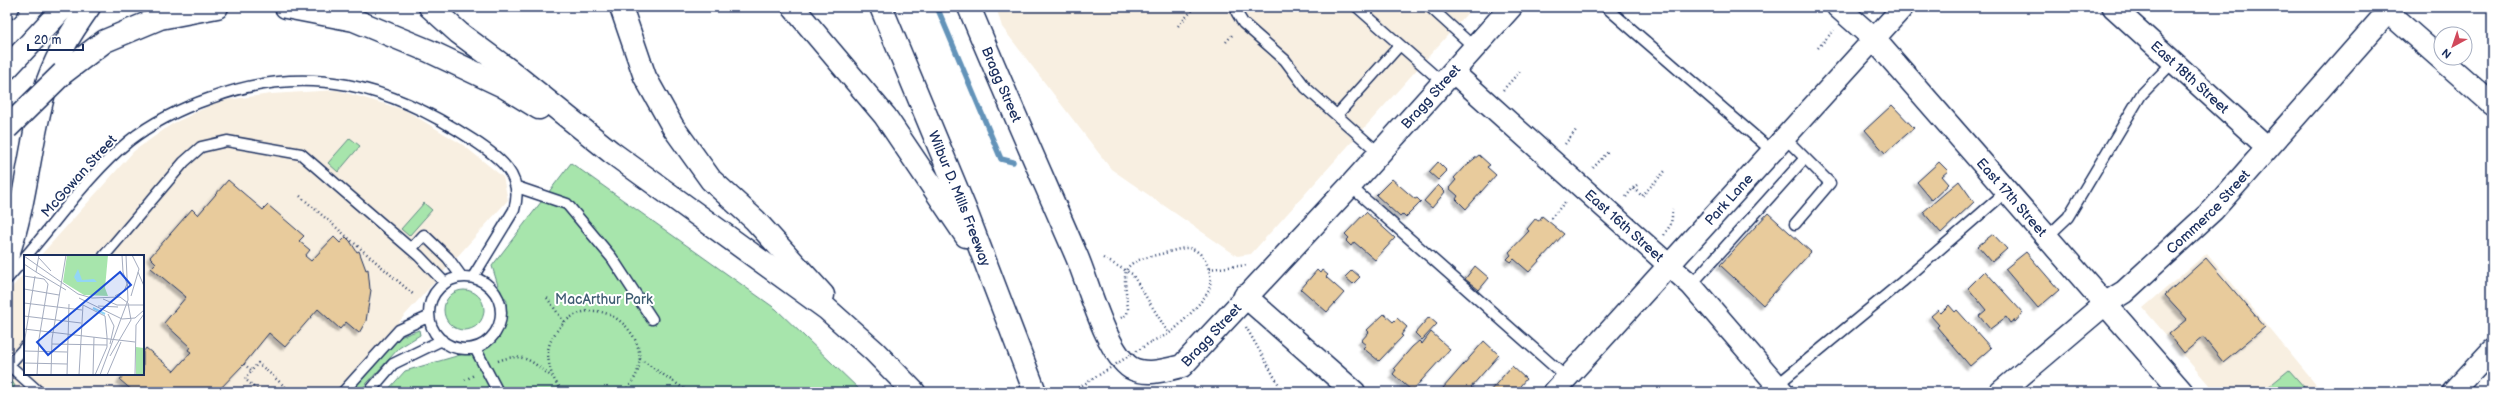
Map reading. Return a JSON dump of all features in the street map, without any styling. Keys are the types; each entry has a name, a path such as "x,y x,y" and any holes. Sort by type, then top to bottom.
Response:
{"main road":[{"path":"7,68 64,7"},
{"path":"7,257 18,227 44,93 63,46 89,7"},
{"path":"7,128 63,73 105,41 160,18 217,7"},
{"path":"286,7 354,20 429,51 503,86 611,152"},
{"path":"430,7 459,33 509,70 611,152 826,309 874,351"},
{"path":"621,7 645,77 673,127 711,180 755,220 874,351 914,392"},
{"path":"792,7 885,116 984,264"},
{"name":"Wilbur D. Mills Freeway","path":"881,7 965,209 984,264 1035,392"},
{"name":"Bragg Street","path":"969,7 1033,161 1078,258 1107,334 1120,357 1132,368 1148,372 1182,366 1245,296 1350,186 1511,7"},
{"name":"Commerce Street","path":"2001,392 2106,303 2124,292 2213,210 2387,9"},
{"name":"East 17th Street","path":"1839,16 1874,39 2008,190 2182,392"},
{"path":"1245,296 1354,392"}],"street":[{"name":"Park Lane","path":"1561,385 1903,7"},
{"name":"East 18th Street","path":"2113,7 2267,147"},
{"path":"2387,9 2492,104"},
{"name":"East 16th Street","path":"1448,78 1669,264 1691,285 1780,388"},
{"path":"2453,392 2492,350"}],"lane":[{"path":"1239,7 1237,13 1243,23 1285,60 1306,88 1379,153"},
{"path":"1357,7 1400,45 1448,78"},
{"path":"1430,7 1475,48"},
{"path":"1606,7 1779,144 1805,158 1830,183 1795,224"},
{"path":"1337,115 1400,45"},
{"path":"2048,236 2068,218 2141,95 2174,61"},
{"name":"McGowan Street","path":"28,255 93,178 129,142 163,119 198,102 228,91 260,84 293,80 324,81 354,85 412,105 447,123 480,145 507,168 517,187"},
{"path":"105,255 184,162 201,147 227,141 302,154 411,248 445,283"},
{"path":"1691,285 1805,158"},
{"path":"1350,186 1561,385"},
{"path":"474,277 514,210 518,199 517,187 567,204 612,258 652,319"},
{"path":"1780,388 2008,190"},
{"path":"411,248 424,235 448,258 461,276"},
{"name":"McGowan Street","path":"7,279 24,259"},
{"path":"461,276 474,277 485,281 494,289 500,300 502,312 500,324 495,335 486,343 475,348 464,349 452,347 442,340 434,331 428,317 433,296 445,283 461,276"},
{"path":"343,392 399,330 428,317"},
{"path":"369,392 393,364 442,340"},
{"path":"24,348 8,366 39,392"},
{"path":"475,348 498,392"}],"path":[{"path":"1178,26 1195,7"},
{"path":"1818,48 1839,16"},
{"path":"1503,90 1520,71"},
{"path":"1565,144 1577,129"},
{"path":"1593,168 1608,152"},
{"path":"1633,188 1642,196 1666,170"},
{"path":"1626,197 1637,185"},
{"path":"300,196 414,295"},
{"path":"1551,218 1566,201"},
{"path":"1662,237 1669,229 1673,209"},
{"path":"1072,392 1151,342 1169,334 1207,294 1211,280 1209,269 1204,258 1197,251 1188,248 1137,259 1129,264 1124,281 1128,309 1127,314 1119,319"},
{"path":"1102,258 1132,274 1169,334"},
{"path":"1209,269 1248,265"},
{"path":"546,298 564,322"},
{"path":"552,377 548,362 549,347 554,333 564,322 577,314 592,311 607,313 621,320 631,331 638,344 640,359 636,374 623,392"},
{"path":"1248,329 1283,392"},
{"path":"496,362 518,355 528,360 552,377 565,392"},
{"path":"640,359 690,392"},
{"path":"260,392 245,379 258,363 291,392"},
{"path":"244,364 252,370"}],"shaded area":[{"path":"996,7 1473,7 1251,254 1237,256 1111,169 1002,27"},
{"path":"337,90 405,110 463,145 503,177 508,200 336,392 7,392 7,293 24,273 24,375 144,375 144,255 41,255 134,151 172,124 219,101 271,94"},
{"path":"2207,253 2322,392 2215,392 2143,308"}],"green space":[{"path":"350,138 360,146 338,172 328,163"},
{"name":"MacArthur Park","path":"571,163 776,309 862,392 386,392 405,371 491,346 504,321 507,301 500,292 492,266"},
{"path":"424,203 432,210 409,236 401,229"},
{"path":"468,290 475,293 481,299 484,310 483,318 475,327 468,330 460,330 453,327 445,318 444,306 447,299 456,291"},
{"path":"419,330 420,335 399,348 359,392 351,392 400,337"},
{"path":"2289,370 2305,388 2300,392 2270,392 2267,388"},
{"path":"12,381 15,386 10,392 7,392 7,382"}],"building":[{"path":"1892,105 1914,128 1885,153 1865,130"},
{"path":"1479,155 1490,165 1487,167 1496,175 1466,209 1456,199 1458,196 1449,188 1456,180 1454,178 1464,167"},
{"path":"1438,162 1447,171 1438,180 1429,172"},
{"path":"1939,162 1948,171 1942,176 1949,184 1932,200 1917,182"},
{"path":"1392,179 1415,199 1417,198 1421,202 1406,217 1403,214 1400,217 1376,195"},
{"path":"228,180 263,210 268,205 304,236 299,241 310,250 305,256 311,261 334,237 340,243 346,237 357,252 359,251 366,270 368,269 371,290 366,321 359,333 346,322 340,329 318,309 285,347 269,333 244,364 217,392 134,392 120,380 123,375 144,375 144,351 146,348 174,371 191,352 188,350 190,347 164,323 186,297 151,268 156,263 150,257 192,209 198,215"},
{"path":"1959,181 1974,202 1941,233 1923,212"},
{"path":"1438,185 1445,192 1432,208 1424,201"},
{"path":"1366,212 1395,238 1375,260 1354,242 1351,246 1346,241 1349,238 1345,234"},
{"path":"1768,213 1811,252 1763,305 1720,265"},
{"path":"1542,216 1564,234 1529,272 1514,259 1511,262 1507,259 1511,255 1509,252 1529,231 1527,229 1535,219 1539,221"},
{"path":"1993,234 2007,249 1992,262 1978,246"},
{"path":"2026,252 2059,290 2038,308 2005,269"},
{"path":"2206,258 2265,327 2223,362 2203,337 2184,353 2169,334 2187,319 2165,295"},
{"path":"1475,266 1489,278 1479,290 1465,279"},
{"path":"1317,270 1320,273 1322,270 1328,275 1326,277 1344,293 1327,312 1301,289"},
{"path":"1352,270 1360,277 1353,284 1345,277"},
{"path":"1985,271 2023,313 2015,322 2014,320 2010,323 2006,317 1990,329 1979,316 1986,310 1968,288"},
{"path":"1949,305 1955,312 1957,310 1991,348 1970,366 1937,327 1939,325 1931,316 1938,310 1941,313"},
{"path":"1384,314 1393,322 1397,318 1407,327 1401,335 1403,336 1379,361 1363,348 1366,345 1361,341 1369,332 1367,330"},
{"path":"1429,317 1437,324 1422,340 1415,333"},
{"path":"1431,332 1450,349 1412,391 1393,374 1396,370 1394,368 1412,347 1419,341 1422,344"},
{"path":"1484,341 1499,355 1471,387 1477,392 1448,392 1443,388"},
{"path":"1512,366 1526,379 1515,392 1489,392"}],"waterway":[{"path":"937,7 1001,159 1013,162"}]}
